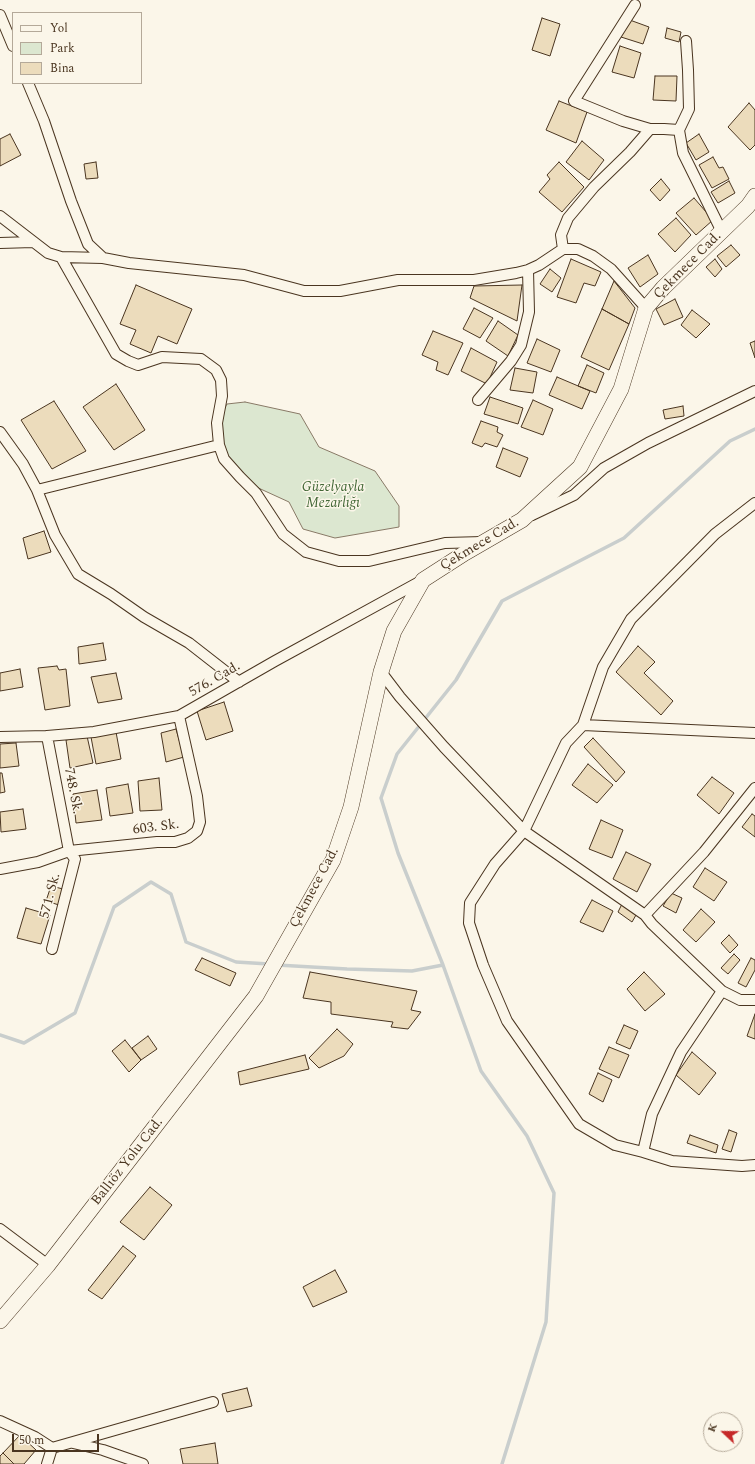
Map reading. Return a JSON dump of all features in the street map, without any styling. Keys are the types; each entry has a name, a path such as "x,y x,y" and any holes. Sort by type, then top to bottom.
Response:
{"street":[{"path":"635,5 574,101 623,121 650,129 664,128 679,130"},
{"path":"0,15 12,44"},
{"path":"686,41 689,109 679,130 683,153 722,232"},
{"path":"28,84 44,121 71,201 88,244 103,258"},
{"path":"564,249 561,235 568,218 594,187 630,152 650,129"},
{"name":"Çekmece Cad.","path":"254,1000 333,860 351,807 381,672 394,631 422,580 522,520 580,467 620,389 646,308 663,288 748,206 755,196"},
{"path":"0,216 48,253 60,257 103,258 129,263 244,275 304,291 340,291 398,280 474,280 528,270 564,249 578,249 594,256 611,269 646,308"},
{"path":"0,243 33,242"},
{"path":"60,257 116,354 138,365 162,357 201,359 216,370 221,380 222,396 217,423 219,445 224,459 256,493 283,534 306,552 339,561 369,561 445,543 485,542"},
{"path":"478,400 511,361 521,345 529,312 528,270"},
{"path":"522,520 574,495 604,468 648,443 755,391"},
{"path":"0,432 23,464 37,490 55,535 78,574 111,594 144,617 189,643 239,682"},
{"path":"37,490 219,445"},
{"path":"755,503 715,534 631,619 603,667 583,725 566,743 524,831 495,864 470,903 469,923 483,965 508,1021 579,1124 615,1145 672,1161 742,1166 755,1165"},
{"name":"576. Cad.","path":"0,737 47,736 94,732 179,716 422,580"},
{"path":"381,672 400,697 444,747 524,831 645,915 652,924 722,991 740,1000 755,1000"},
{"name":"603. Sk.","path":"0,869 38,862 69,851 157,842 175,842 188,838 197,831 200,822 197,796 179,716"},
{"path":"583,725 755,733"},
{"name":"748. Sk.","path":"47,736 69,851"},
{"path":"645,915 704,852 755,788"},
{"name":"571. Sk.","path":"52,949 75,859 69,851"},
{"path":"643,1152 652,1114 681,1052 722,991"},
{"name":"Ballıöz Yolu Cad.","path":"0,1321 48,1264 254,1000"},
{"path":"0,1229 48,1264"},
{"path":"0,1421 35,1437 52,1448 214,1402"},
{"path":"71,1443 103,1450 143,1464"},
{"path":"47,1464 52,1448"}],"green space":[{"name":"Güzelyayla Mezarlığı","path":"245,402 300,414 319,447 375,471 399,506 399,527 335,538 303,529 289,502 254,486 219,449 217,423 227,404"}],"building":[{"path":"542,18 560,24 550,56 532,50"},
{"path":"627,19 649,27 643,44 621,37"},
{"path":"667,28 681,32 679,42 665,38"},
{"path":"620,46 641,53 634,78 612,72"},
{"path":"655,76 677,76 676,101 653,100"},
{"path":"559,101 587,112 576,143 546,130"},
{"path":"749,103 755,110 755,145 750,150 728,127"},
{"path":"10,134 21,155 0,166 0,139"},
{"path":"699,134 709,152 696,160 686,143"},
{"path":"582,141 604,160 589,180 566,162"},
{"path":"713,157 719,168 723,167 729,179 712,188 699,165"},
{"path":"96,162 98,178 86,179 84,164"},
{"path":"559,162 584,187 562,212 539,192 550,179 547,175"},
{"path":"661,179 670,190 660,201 650,190"},
{"path":"729,181 735,193 718,203 711,192"},
{"path":"694,198 713,220 696,235 676,213"},
{"path":"676,218 691,235 675,252 658,234"},
{"path":"731,245 740,255 726,267 717,256"},
{"path":"648,255 658,274 640,287 628,268"},
{"path":"571,259 601,272 595,286 584,283 576,303 557,297"},
{"path":"715,259 722,269 715,277 706,267"},
{"path":"550,269 561,278 552,292 540,284"},
{"path":"614,281 635,308 629,324 602,309"},
{"path":"136,285 192,309 177,344 158,336 151,353 130,344 136,330 120,324"},
{"path":"522,285 517,321 470,298 474,286"},
{"path":"675,299 683,317 664,325 656,309"},
{"path":"474,308 493,318 480,338 463,329"},
{"path":"602,309 629,324 609,370 581,357"},
{"path":"692,310 710,324 696,338 681,325"},
{"path":"498,321 518,335 508,356 486,341"},
{"path":"433,331 463,343 448,375 436,370 438,362 422,355"},
{"path":"537,339 560,350 551,372 527,363"},
{"path":"755,341 755,358 750,343"},
{"path":"471,348 497,362 487,384 461,371"},
{"path":"587,365 604,373 596,393 578,386"},
{"path":"515,368 537,372 533,393 510,390"},
{"path":"557,377 590,391 582,409 549,395"},
{"path":"116,384 145,430 114,450 83,407"},
{"path":"490,397 523,408 518,424 484,414"},
{"path":"533,400 553,409 543,435 521,427"},
{"path":"54,401 86,451 52,469 21,420"},
{"path":"683,406 684,416 665,419 663,410"},
{"path":"481,421 498,427 497,432 503,435 497,447 485,443 482,447 472,443"},
{"path":"503,448 528,458 520,477 496,467"},
{"path":"44,531 51,552 28,559 23,538"},
{"path":"103,643 106,660 79,664 78,647"},
{"path":"638,646 655,662 644,673 673,701 661,715 616,672"},
{"path":"57,666 59,670 66,669 70,706 45,710 38,668"},
{"path":"20,669 23,687 0,691 0,673"},
{"path":"116,673 122,699 98,703 91,677"},
{"path":"224,702 233,731 206,740 197,711"},
{"path":"176,729 184,757 166,762 161,733"},
{"path":"116,732 121,759 96,764 91,737"},
{"path":"87,736 93,763 70,768 66,740"},
{"path":"593,738 625,772 616,782 584,747"},
{"path":"16,743 19,766 0,768 0,744"},
{"path":"588,764 613,785 597,803 572,785"},
{"path":"0,773 2,773 5,792 0,793"},
{"path":"712,777 734,793 719,814 697,795"},
{"path":"159,778 162,810 140,811 138,781"},
{"path":"128,784 133,813 110,816 106,788"},
{"path":"97,790 102,820 76,823 73,794"},
{"path":"23,809 26,829 1,832 0,812"},
{"path":"752,814 755,816 755,837 742,827"},
{"path":"601,820 623,830 612,858 589,849"},
{"path":"626,852 651,864 637,892 613,879"},
{"path":"705,868 727,882 714,901 693,887"},
{"path":"51,886 63,889 59,905 46,901"},
{"path":"671,893 682,898 676,913 663,906"},
{"path":"592,900 613,911 603,932 580,922"},
{"path":"622,904 636,915 632,922 618,912"},
{"path":"26,908 50,915 41,944 17,938"},
{"path":"701,909 715,922 696,942 683,930"},
{"path":"729,935 738,945 730,953 721,943"},
{"path":"734,954 740,960 728,974 721,968"},
{"path":"202,958 236,973 230,986 195,970"},
{"path":"751,958 755,960 755,970 746,987 738,983"},
{"path":"310,972 417,991 411,1010 421,1012 408,1029 391,1027 393,1022 331,1014 331,1002 303,998"},
{"path":"644,972 665,994 645,1011 627,989"},
{"path":"755,1014 755,1039 747,1036"},
{"path":"624,1025 638,1031 630,1049 616,1043"},
{"path":"337,1029 353,1044 344,1056 319,1068 309,1058"},
{"path":"148,1036 157,1049 141,1060 132,1048"},
{"path":"125,1040 141,1060 129,1072 112,1051"},
{"path":"609,1047 629,1055 619,1078 599,1069"},
{"path":"692,1052 716,1073 699,1095 676,1075"},
{"path":"305,1055 309,1069 240,1085 238,1072"},
{"path":"598,1073 612,1080 603,1102 589,1094"},
{"path":"729,1130 737,1133 731,1152 722,1149"},
{"path":"690,1135 718,1145 716,1153 687,1143"},
{"path":"150,1187 172,1205 144,1240 120,1222"},
{"path":"123,1246 136,1256 102,1299 88,1290"},
{"path":"335,1270 347,1292 313,1307 303,1287"},
{"path":"247,1388 252,1406 227,1412 222,1394"},
{"path":"20,1435 36,1450 24,1464 14,1464 3,1453"},
{"path":"215,1443 218,1464 183,1464 180,1449"},
{"path":"3,1453 14,1464 0,1464 0,1456"}],"waterway":[{"path":"502,1464 546,1322 554,1193 527,1136 481,1071 443,965 398,853 381,798 397,754 456,680 502,601 624,538 730,441 755,429"},
{"path":"0,1035 24,1043 75,1013 114,907 151,882 171,894 186,942 236,962 269,964"},
{"path":"277,965 412,971 443,965"}]}
